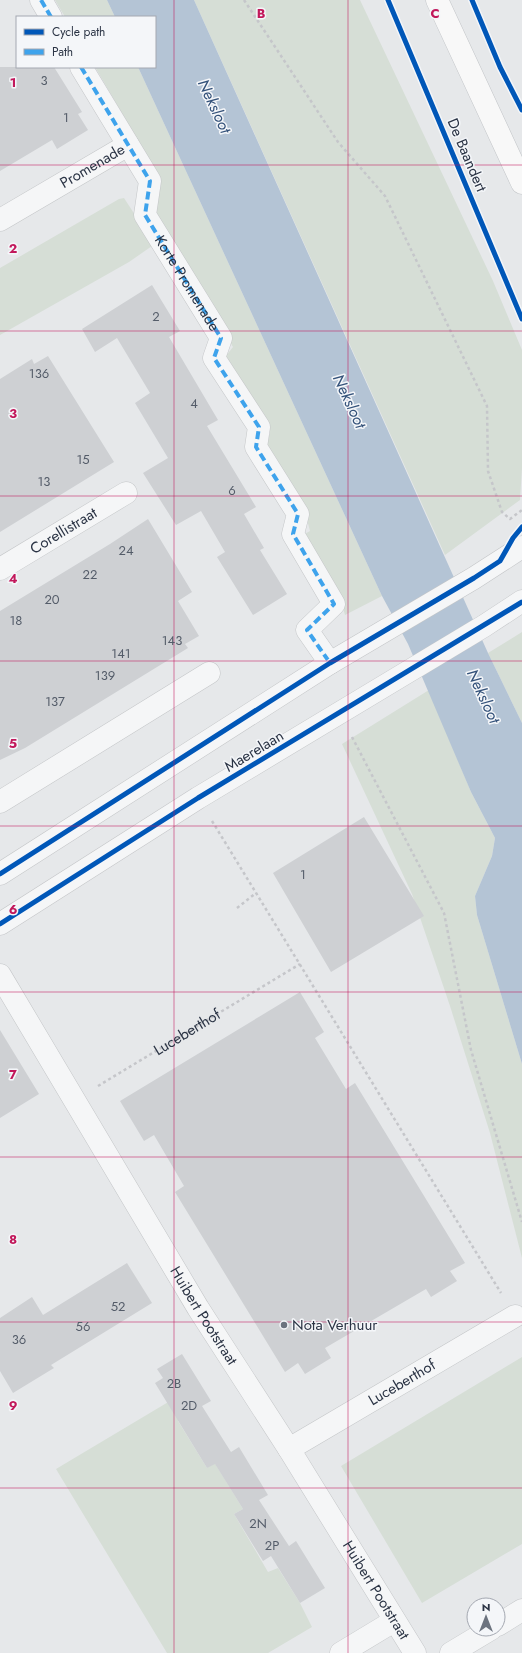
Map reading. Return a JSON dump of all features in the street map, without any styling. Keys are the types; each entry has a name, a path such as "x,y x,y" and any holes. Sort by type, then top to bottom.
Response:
{"main road":[{"path":"437,0 522,183"}],"street":[{"path":"41,0 50,16"},
{"name":"Promenade","path":"0,220 128,144 82,68"},
{"name":"Korte Promenade","path":"128,144 150,181 145,215 221,338 214,358 259,427 256,446 298,514 293,534 334,604 307,630 330,663"},
{"name":"Corellistraat","path":"0,569 126,493"},
{"path":"0,874 330,663 474,578 522,547"},
{"name":"Maerelaan","path":"0,924 198,798 484,626 522,601"},
{"path":"0,802 209,672"},
{"name":"Huibert Pootstraat","path":"0,975 198,1308 289,1448 414,1653"},
{"name":"Luceberthof","path":"289,1448 515,1316"},
{"path":"506,1620 522,1610"},
{"path":"341,1653 394,1621"},
{"path":"450,1653 477,1637"}],"path":[{"path":"244,0 338,142 385,196 487,406 488,471 502,512 510,519 522,510"},
{"path":"340,713 444,913 471,1050 522,1222"},
{"path":"198,798 515,1316"},
{"path":"238,908 256,893"}],"shaded area":[{"path":"55,0 107,0 115,16 64,16"},
{"path":"194,0 360,0 493,281 522,350 522,468 520,500 445,555"},
{"path":"96,68 138,68 382,596 345,615 339,594 303,535 310,531 305,512 266,445 270,433 225,357 233,347 148,206 161,180"},
{"path":"124,198 152,241 152,246 129,262 0,335 0,268 119,199"},
{"path":"522,632 522,723 488,653"},
{"path":"429,690 471,792 495,838 492,856 475,896 477,915 522,1064 522,1258 490,1133 450,1006 412,894 342,744"},
{"path":"522,1357 522,1544 422,1603 341,1466"},
{"path":"175,1398 186,1416 178,1421 207,1468 214,1462 243,1509 234,1514 268,1572 278,1568 300,1603 312,1627 268,1653 167,1653 56,1469"}],"water":[{"name":"Neksloot","path":"107,0 194,0 488,653 522,723 522,1064 477,915 475,896 492,856 495,838 471,792 408,644 382,596 138,68 156,68 156,16 115,16"}],"building":[{"path":"0,67 55,68 82,112 78,114 88,130 57,149 52,140 0,171"},
{"path":"152,285 180,331 169,337 218,420 207,426 256,507 244,514 264,548 260,550 287,594 253,615 217,557 225,552 201,511 176,525 143,473 168,458 135,403 150,393 117,338 95,352 82,329"},
{"path":"48,356 114,462 0,532 0,379 32,359 34,364"},
{"path":"148,519 192,592 178,601 199,636 185,644 188,648 25,748 0,760 0,611"},
{"path":"364,817 424,916 331,972 273,873"},
{"path":"300,992 324,1032 315,1038 346,1089 355,1083 465,1263 450,1271 457,1281 431,1297 426,1289 325,1348 331,1358 305,1374 298,1363 285,1372 175,1192 184,1186 154,1135 144,1141 120,1101"},
{"path":"0,1030 39,1094 0,1118"},
{"path":"127,1263 152,1303 51,1365 54,1368 13,1393 0,1371 0,1318 32,1297 43,1315"},
{"path":"182,1354 211,1401 202,1406 231,1452 239,1447 268,1495 259,1500 289,1546 296,1541 325,1588 300,1603 271,1556 263,1561 234,1514 243,1509 215,1464 207,1468 155,1383 163,1378 157,1369"}],"marked path":[{"path":"41,0 50,16"},
{"path":"82,68 150,181 145,215 221,338 214,358 259,427 256,447 298,514 293,534 334,604 307,630 330,663"}],"cycle path":[{"name":"De Baandert","path":"388,0 522,319"},
{"path":"472,0 500,67 522,110"},
{"path":"0,874 330,663 474,578 500,561 513,538 522,527"},
{"path":"0,924 198,798 522,602"}],"place":[{"name":"Nota Verhuur","path":"284,1325"}]}
